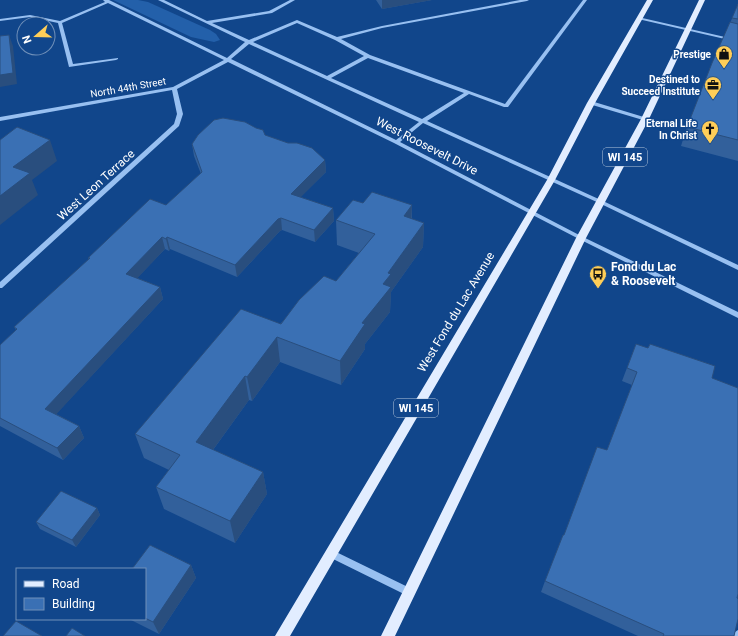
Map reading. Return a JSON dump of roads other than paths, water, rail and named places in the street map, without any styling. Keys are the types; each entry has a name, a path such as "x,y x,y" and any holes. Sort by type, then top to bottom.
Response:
{"main road":[{"name":"West Fond du Lac Avenue","path":"282,636 531,212 552,180 591,103 650,0"},
{"name":"WI 145","path":"388,636 581,238 645,119 702,0"}],"street":[{"name":"West Roosevelt Drive","path":"160,0 326,78 601,202 738,268"},
{"path":"207,22 270,12 293,0"},
{"path":"337,39 382,27 528,0"},
{"name":"North 44th Street","path":"0,119 174,88 227,60 248,42 297,20 368,56 506,106 585,0"},
{"name":"West Roosevelt Drive","path":"107,1 396,142 581,238 738,315"},
{"path":"0,20 30,16 60,22 107,1"},
{"path":"640,18 738,41"},
{"path":"60,22 71,66 116,60"},
{"path":"326,78 368,56"},
{"name":"West Leon Terrace","path":"0,286 177,125 180,114 174,88"},
{"path":"396,142 423,121 467,93"},
{"path":"591,103 645,119"},
{"path":"330,553 409,592"}],"place":[{"name":"Prestige","path":"724,69"},
{"name":"Destined to Succeed Institute","path":"713,100"},
{"name":"Eternal Life In Christ","path":"710,144"},
{"name":"Fond du Lac & Roosevelt","path":"598,289"}]}
